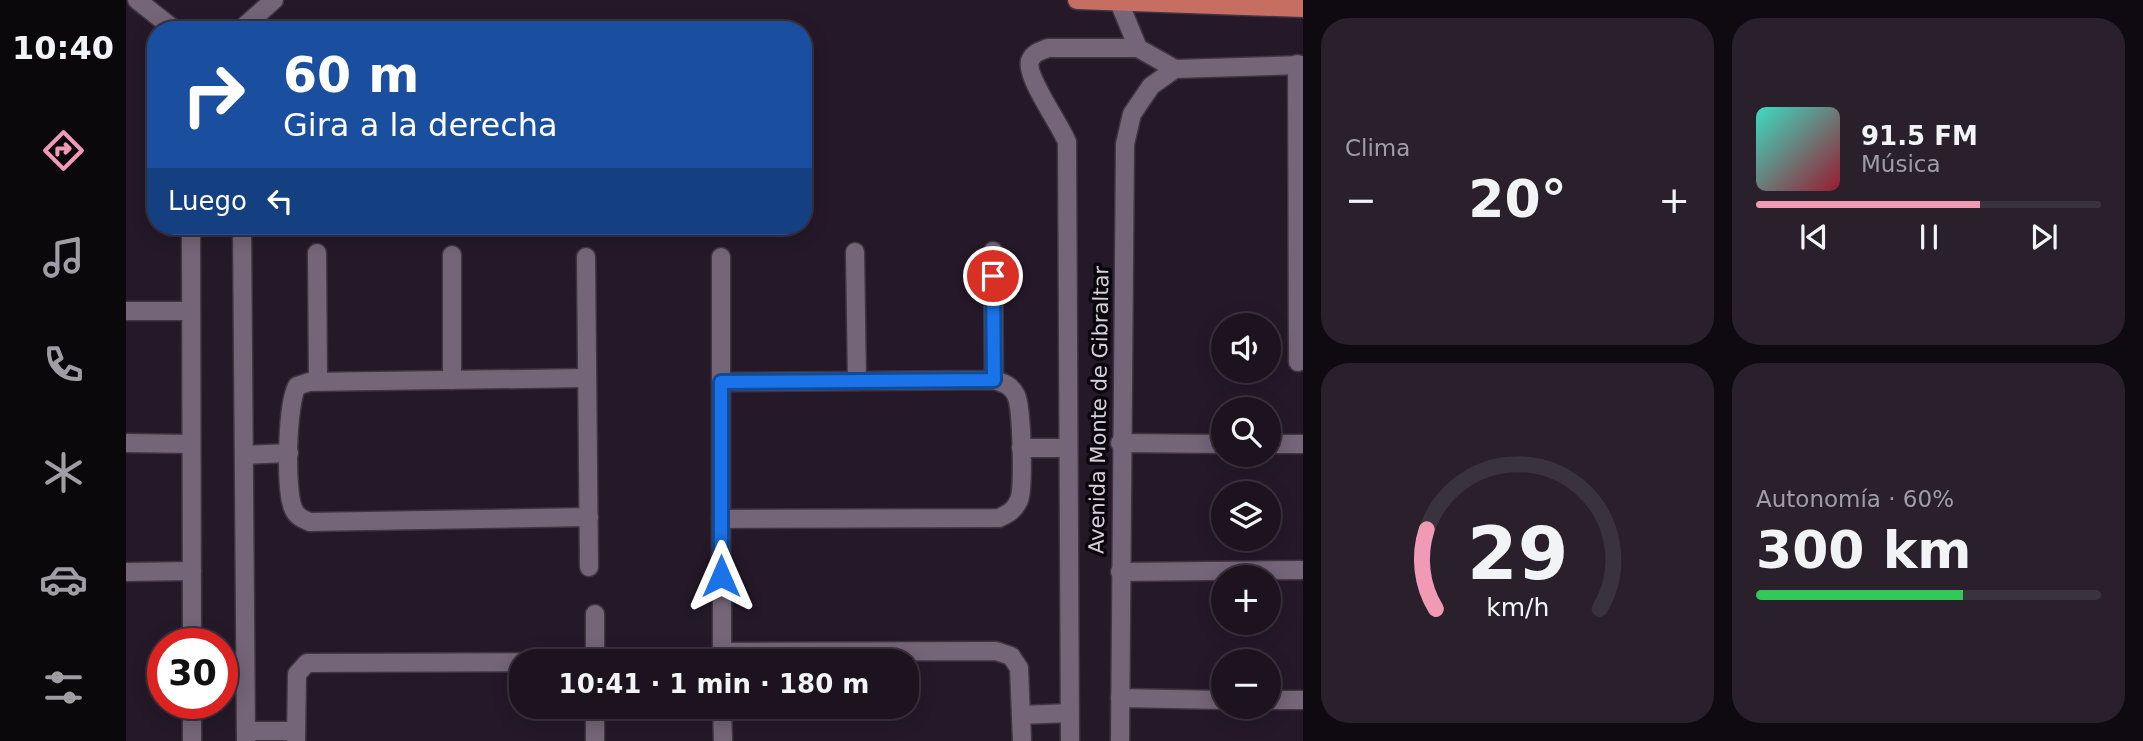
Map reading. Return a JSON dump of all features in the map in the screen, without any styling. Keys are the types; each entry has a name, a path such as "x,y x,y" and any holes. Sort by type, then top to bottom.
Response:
{"main road":[{"path":"1077,0 1303,8"}],"street":[{"path":"137,0 163,21"},
{"path":"250,21 274,0"},
{"path":"1119,2 1138,48"},
{"path":"1070,741 1067,142 1060,124 1030,74 1029,62 1036,52 1048,48 1138,48 1175,69 1300,64 1301,304 1298,362"},
{"name":"Avenida Monte de Gibraltar","path":"1120,741 1120,443 1125,144 1132,114 1151,86 1175,69"},
{"path":"191,235 192,628"},
{"path":"243,235 246,736 296,736 297,674 307,663 509,662"},
{"path":"993,251 994,380"},
{"path":"855,252 857,381"},
{"path":"317,253 317,381"},
{"path":"452,255 452,380"},
{"path":"586,257 589,567"},
{"path":"721,257 722,649"},
{"path":"126,311 190,311"},
{"path":"587,378 317,381 297,386 291,397 289,453 293,508 299,517 310,522 589,517"},
{"path":"721,382 994,380 1009,385 1017,397 1021,448 1020,498 1013,511 999,518 721,519"},
{"path":"126,443 191,444"},
{"path":"1120,443 1211,444"},
{"path":"1281,444 1303,444"},
{"path":"1021,448 1068,448"},
{"path":"244,455 289,453"},
{"path":"1120,572 1303,570"},
{"path":"126,572 192,571"},
{"path":"595,614 595,649"},
{"path":"919,652 996,650 1011,656 1019,668 1022,741"},
{"path":"1120,698 1211,700"},
{"path":"1281,700 1303,700"},
{"path":"1022,715 1069,713"},
{"path":"192,719 192,741"},
{"path":"595,719 595,741"},
{"path":"722,719 723,741"}],"route":[{"path":"721,576 721,382 994,380 993,276"}]}
